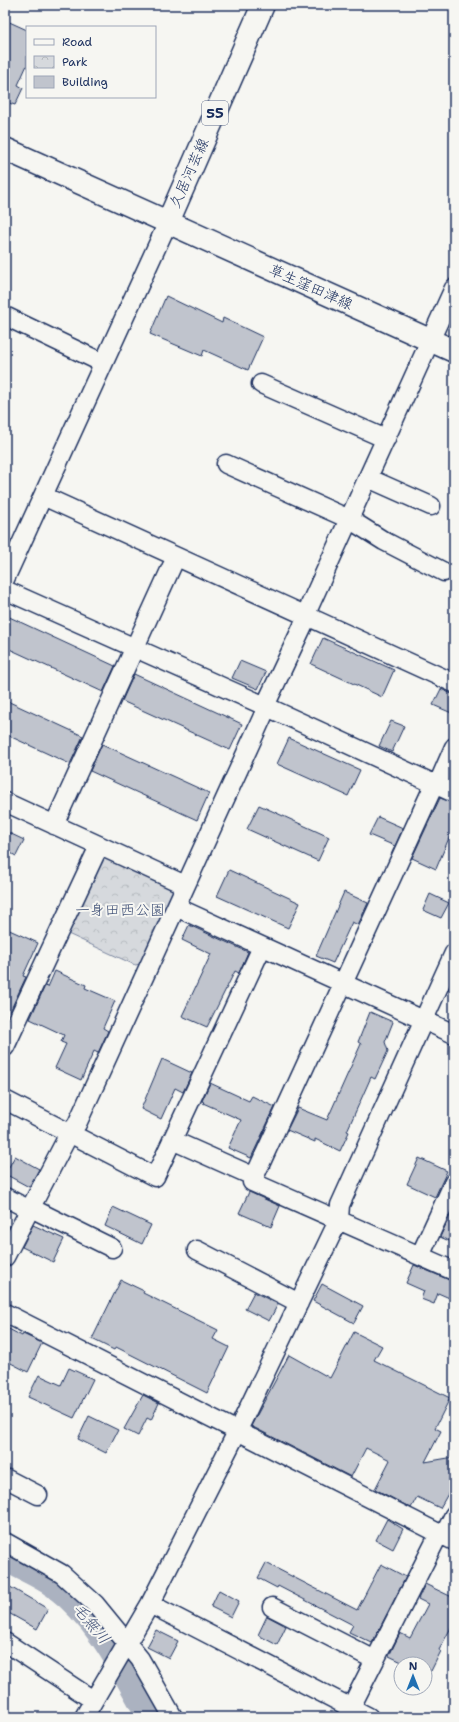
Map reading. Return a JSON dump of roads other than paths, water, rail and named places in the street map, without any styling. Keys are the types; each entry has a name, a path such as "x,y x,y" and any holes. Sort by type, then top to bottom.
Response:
{"main road":[{"name":"久居河芸線","path":"5,149 168,222 263,5"},
{"name":"草生窪田津線","path":"168,222 454,352"}],"street":[{"path":"5,579 168,222"},
{"path":"5,1257 31,1209 68,1134 76,1124 176,907 454,288"},
{"path":"5,316 103,363"},
{"path":"261,384 386,439"},
{"path":"226,464 349,519 384,541 444,572"},
{"path":"368,478 431,506"},
{"path":"43,496 454,683"},
{"path":"54,825 176,557"},
{"path":"5,590 266,706 454,794"},
{"path":"454,747 343,983 252,1182 340,1219 454,1271"},
{"path":"5,802 185,886"},
{"path":"5,1047 99,846"},
{"path":"176,907 454,1034"},
{"path":"5,1100 60,1127 68,1134 155,1177 262,947"},
{"path":"84,1717 150,1604 237,1432 340,1219 340,1205 454,953"},
{"path":"172,1140 254,1177"},
{"path":"420,1256 454,1182"},
{"path":"5,1197 112,1248"},
{"path":"197,1250 299,1303"},
{"path":"5,1313 446,1537"},
{"path":"5,1478 38,1495"},
{"path":"348,1712 375,1660 446,1537 454,1515"},
{"path":"5,1542 62,1574 95,1604 140,1659 173,1717"},
{"path":"150,1604 348,1712 368,1717"},
{"path":"272,1607 375,1660"},
{"path":"5,1642 93,1700"}],"waterway":[{"name":"毛無川","path":"5,1556 56,1584 86,1612 111,1645 152,1717"}],"park label":[{"name":"一身田西公園","path":"120,910"}]}
